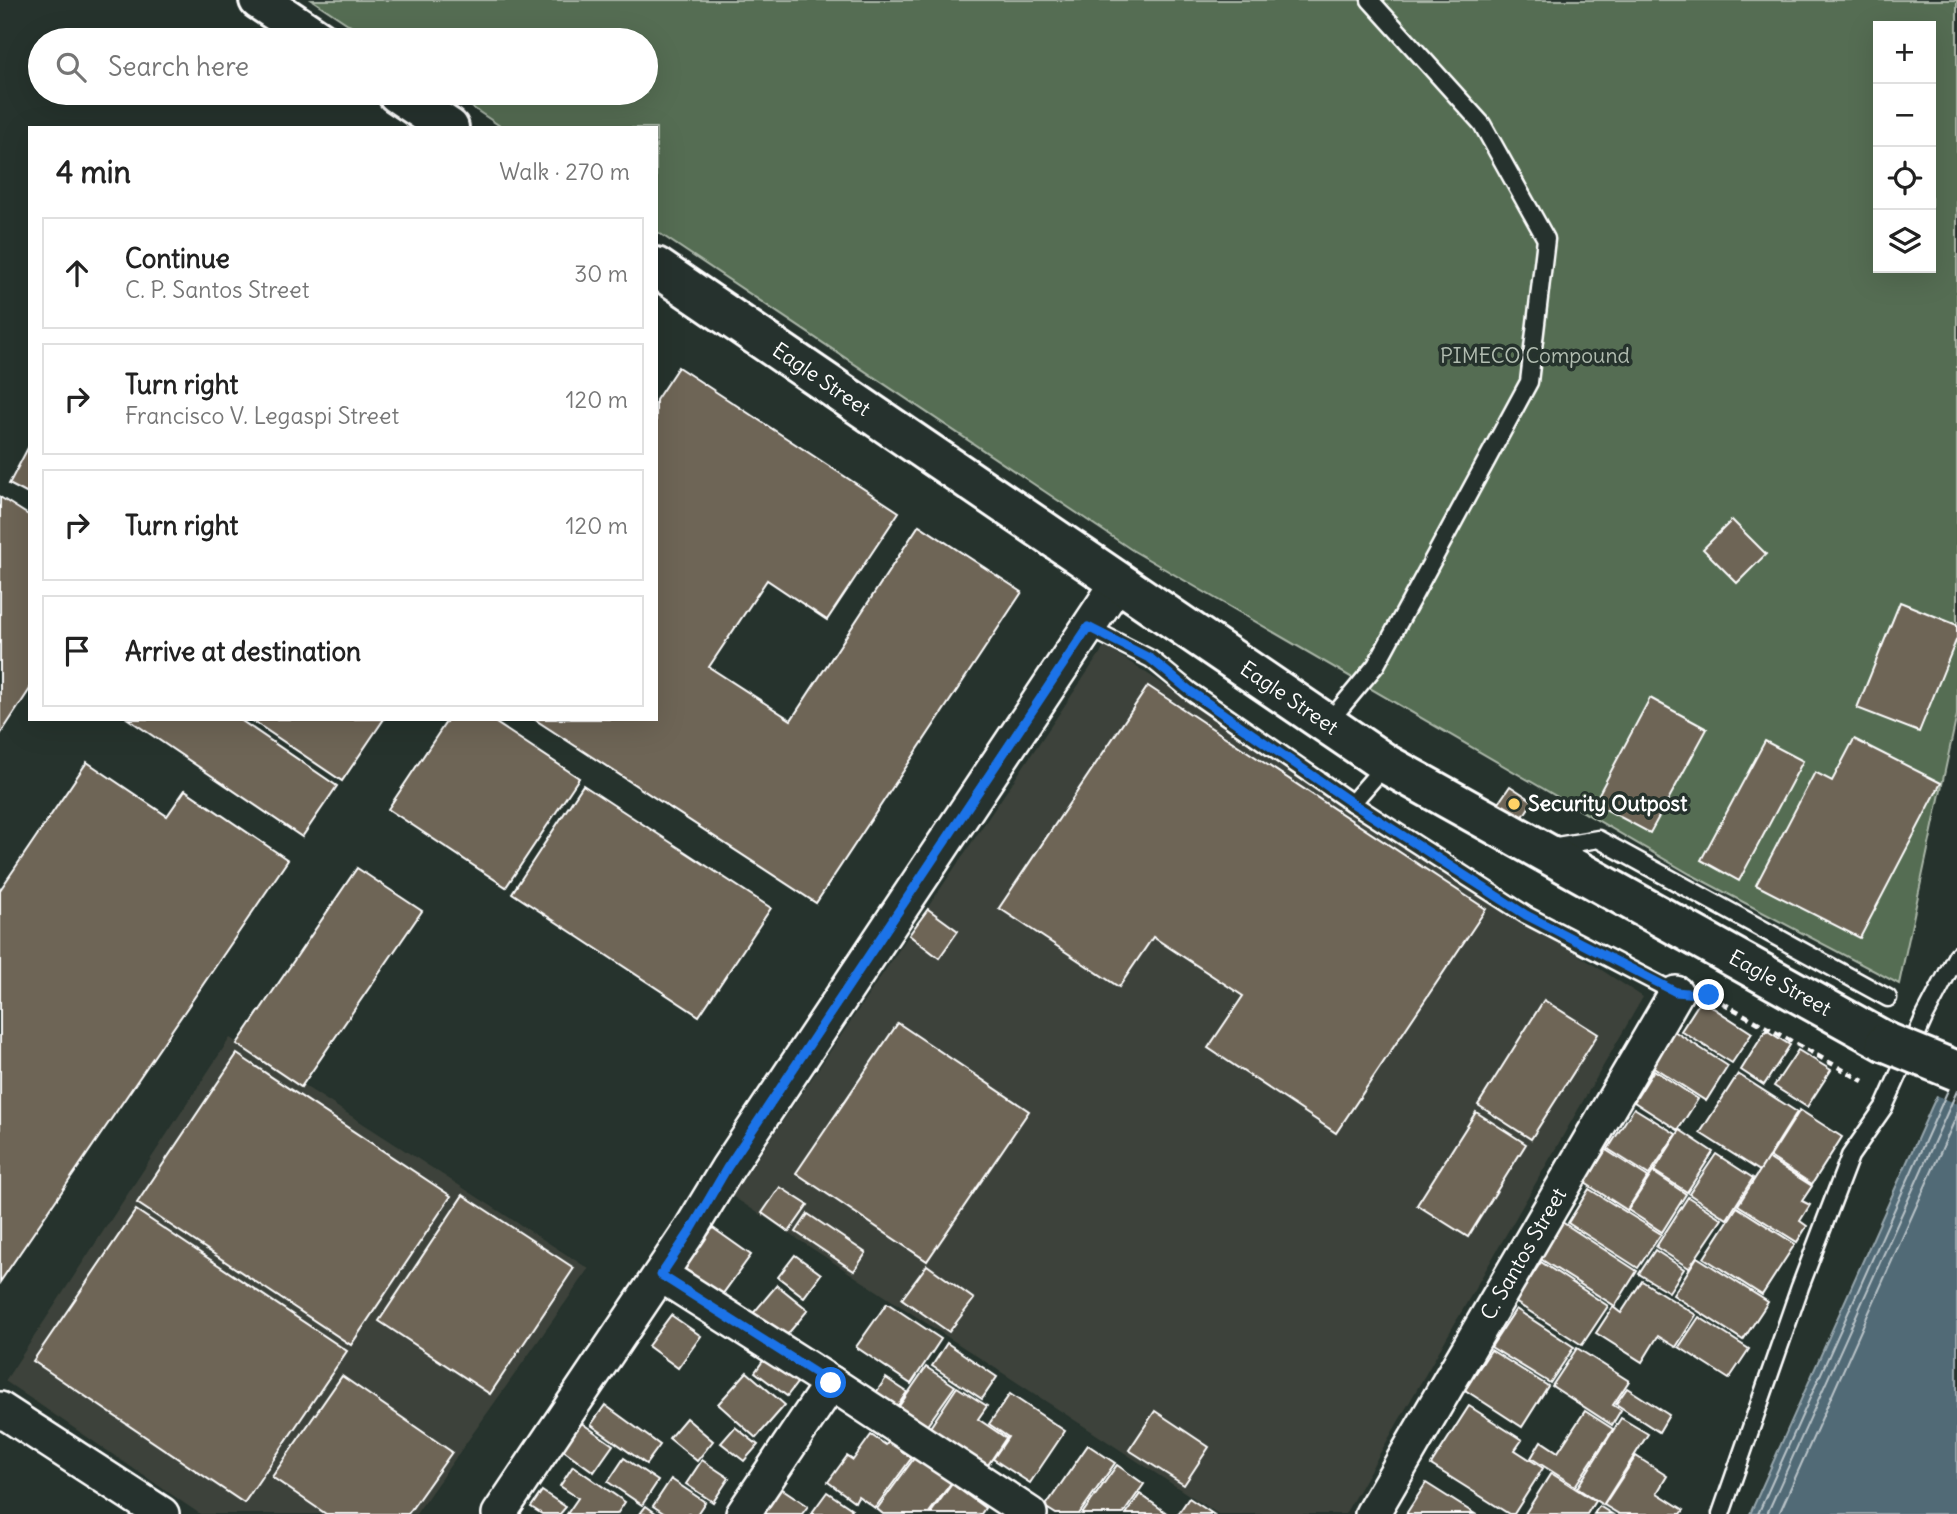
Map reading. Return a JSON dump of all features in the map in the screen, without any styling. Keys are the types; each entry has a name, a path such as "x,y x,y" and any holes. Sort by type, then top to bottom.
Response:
{"main road":[{"path":"259,0 301,28"},
{"path":"415,105 446,126"},
{"name":"Eagle Street","path":"658,268 1386,764 1886,1042 1957,1071"}],"street":[{"path":"499,1514 691,1230 727,1168 1119,581"},
{"name":"C. Santos Street","path":"1372,1514 1676,992"},
{"path":"661,1275 1030,1514"},
{"path":"745,1513 831,1383"},
{"path":"0,1409 162,1514"}],"lane":[{"path":"1327,725 1376,665 1529,382 1546,239 1482,124 1370,0"},
{"path":"1088,627 1151,659 1190,691 1352,803 1526,915 1676,992"},
{"path":"1352,803 1386,764"},
{"path":"1538,849 1598,839 1888,998"},
{"path":"1721,1514 1800,1287 1850,1156 1889,1096 1924,1018 1957,955"}],"path":[{"path":"1676,992 1709,995 1889,1096"}],"shaded area":[{"path":"1105,646 1643,997 1345,1514 1218,1514 732,1196"},
{"path":"230,1038 589,1269 416,1514 200,1514 5,1381"}],"green space":[{"name":"PIMECO Compound","path":"312,0 1957,0 1957,715 1899,984 1690,874 1132,550 658,232 658,126 500,126 469,105 658,105 658,28 354,28"}],"water":[{"path":"1957,1054 1957,1514 1750,1514 1932,1106"}],"pier":[{"path":"1957,1050 1957,1104 1934,1094"}],"building":[{"path":"678,367 899,512 827,620 767,580 709,667 791,720 919,525 1022,592 816,903 537,721 658,721 658,397"},
{"path":"28,448 28,494 9,484"},
{"path":"0,497 28,515 28,692 0,735"},
{"path":"1732,520 1766,554 1737,583 1703,549"},
{"path":"1900,602 1957,625 1957,638 1919,732 1857,708"},
{"path":"1148,686 1486,909 1336,1133 1208,1048 1243,996 1153,937 1119,987 999,908"},
{"path":"1650,698 1707,729 1650,833 1594,803"},
{"path":"131,721 242,721 337,786 302,837"},
{"path":"253,721 383,721 342,781"},
{"path":"447,721 493,721 579,778 506,887 388,809"},
{"path":"1854,739 1941,783 1860,938 1756,885 1815,772 1832,781"},
{"path":"1765,741 1803,761 1739,881 1701,860"},
{"path":"87,762 167,816 185,790 288,860 0,1282 0,890"},
{"path":"583,785 771,908 699,1016 512,893"},
{"name":"Security Outpost","path":"1510,786 1533,801 1519,823 1495,808"},
{"path":"357,868 422,911 301,1087 237,1044"},
{"path":"928,909 958,931 939,958 909,935"},
{"path":"1544,1000 1598,1034 1531,1139 1478,1105"},
{"path":"1701,1000 1752,1033 1732,1063 1681,1031"},
{"path":"898,1023 1029,1111 927,1261 796,1173"},
{"path":"1766,1030 1790,1045 1764,1085 1741,1070"},
{"path":"1674,1031 1728,1066 1706,1101 1652,1066"},
{"path":"1798,1050 1831,1070 1807,1107 1774,1086"},
{"path":"237,1054 451,1196 351,1345 137,1203"},
{"path":"1654,1070 1698,1099 1678,1130 1634,1102"},
{"path":"1738,1074 1797,1112 1760,1171 1700,1133"},
{"path":"1634,1108 1676,1134 1649,1175 1608,1149"},
{"path":"1800,1110 1842,1137 1812,1184 1770,1157"},
{"path":"1476,1112 1526,1144 1468,1237 1417,1205"},
{"path":"1680,1130 1713,1152 1687,1192 1654,1171"},
{"path":"1606,1150 1648,1177 1627,1210 1585,1183"},
{"path":"1716,1154 1753,1178 1727,1219 1689,1194"},
{"path":"1768,1158 1812,1186 1802,1201 1810,1205 1800,1221 1807,1226 1797,1242 1738,1205"},
{"path":"1653,1172 1686,1194 1662,1232 1628,1210"},
{"path":"780,1187 808,1205 789,1232 762,1213"},
{"path":"1589,1189 1661,1234 1638,1268 1568,1223"},
{"path":"463,1195 574,1268 490,1394 379,1321"},
{"path":"1688,1197 1722,1219 1689,1268 1656,1247"},
{"path":"1737,1207 1795,1244 1762,1295 1704,1258"},
{"path":"136,1210 347,1351 244,1503 33,1361"},
{"path":"808,1214 866,1253 854,1271 796,1232"},
{"path":"1562,1222 1637,1271 1615,1306 1539,1258"},
{"path":"713,1228 751,1255 719,1299 681,1272"},
{"path":"1655,1250 1684,1269 1669,1292 1639,1274"},
{"path":"795,1255 821,1274 804,1297 778,1277"},
{"path":"1697,1257 1768,1302 1743,1340 1673,1295"},
{"path":"1541,1262 1608,1306 1582,1345 1515,1302"},
{"path":"927,1265 974,1299 949,1332 902,1299"},
{"path":"1642,1281 1696,1315 1676,1347 1658,1336 1642,1362 1596,1333 1613,1307 1621,1313"},
{"path":"777,1285 808,1310 781,1342 750,1317"},
{"path":"887,1303 941,1339 911,1384 856,1347"},
{"path":"1516,1309 1574,1347 1550,1383 1491,1347"},
{"path":"671,1315 701,1336 678,1368 648,1346"},
{"path":"1699,1317 1749,1349 1729,1379 1679,1347"},
{"path":"947,1343 997,1377 982,1399 932,1366"},
{"path":"1577,1348 1629,1381 1613,1405 1621,1410 1612,1425 1552,1386"},
{"path":"1491,1350 1548,1386 1522,1427 1465,1390"},
{"path":"770,1351 803,1375 787,1396 755,1372"},
{"path":"926,1367 955,1386 921,1434 893,1415"},
{"path":"747,1372 785,1405 756,1438 718,1404"},
{"path":"342,1376 452,1452 408,1514 326,1514 272,1477"},
{"path":"886,1378 907,1392 892,1414 871,1400"},
{"path":"957,1387 987,1406 978,1419 1006,1438 982,1474 925,1435"},
{"path":"1627,1388 1669,1415 1659,1432 1616,1404"},
{"path":"1010,1394 1065,1431 1030,1483 993,1459 1008,1437 989,1424"},
{"path":"605,1405 660,1445 646,1464 591,1425"},
{"path":"1469,1406 1522,1440 1515,1450 1543,1468 1514,1514 1509,1514 1431,1465"},
{"path":"1155,1411 1209,1447 1184,1485 1129,1450"},
{"path":"1585,1411 1613,1429 1575,1486 1531,1458 1541,1441 1558,1452"},
{"path":"686,1418 713,1441 697,1461 669,1438"},
{"path":"1621,1418 1648,1434 1603,1505 1577,1488"},
{"path":"580,1422 613,1445 594,1472 562,1449"},
{"path":"735,1427 758,1445 744,1461 721,1443"},
{"path":"871,1435 886,1445 891,1439 913,1456 875,1508 858,1496 855,1502 828,1482 847,1456 853,1460"},
{"path":"1088,1445 1115,1463 1079,1514 1056,1514 1045,1507"},
{"path":"1636,1456 1667,1476 1657,1493 1684,1510 1681,1514 1619,1514 1604,1505"},
{"path":"915,1457 951,1483 928,1514 883,1514 877,1509"},
{"path":"624,1458 658,1481 642,1505 608,1482"},
{"path":"702,1460 729,1478 713,1502 686,1484"},
{"path":"1117,1465 1144,1484 1123,1514 1082,1514"},
{"path":"573,1466 625,1502 617,1514 567,1514 578,1498 560,1486"},
{"path":"1551,1473 1595,1501 1587,1514 1525,1514"},
{"path":"671,1479 705,1502 697,1514 665,1514 653,1506"},
{"path":"772,1482 808,1506 802,1514 766,1514 754,1506"},
{"path":"1426,1483 1475,1514 1406,1514"},
{"path":"952,1484 985,1508 981,1514 930,1514"},
{"path":"542,1491 566,1507 560,1514 542,1514 531,1507"},
{"path":"827,1492 852,1509 848,1514 811,1514"},
{"path":"1140,1494 1168,1514 1126,1514"},
{"path":"1189,1498 1213,1514 1178,1514"},
{"path":"646,1506 657,1514 640,1514"},
{"path":"1599,1506 1612,1514 1594,1514"}],"place":[{"name":"Security Outpost","path":"1514,804"}],"route":[{"path":"831,1383 661,1275 727,1168 1088,627 1151,659 1190,691 1352,803 1526,915 1676,992 1709,995"}]}
